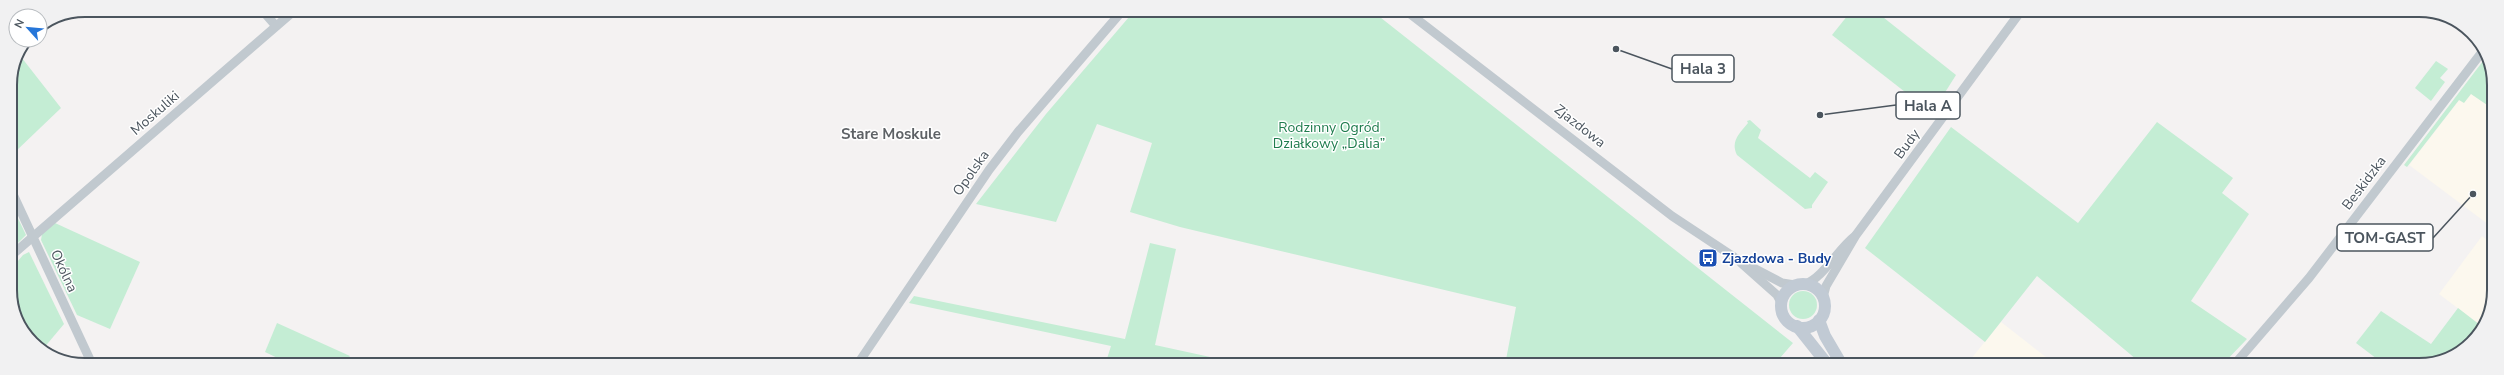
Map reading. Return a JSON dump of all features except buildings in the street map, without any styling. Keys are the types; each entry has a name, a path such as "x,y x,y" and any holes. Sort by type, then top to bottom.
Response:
{"street":[{"path":"268,17 276,26"},
{"name":"Moskuliki","path":"17,251 287,17"},
{"name":"Opolska","path":"862,358 994,164 1018,132 1117,17"},
{"name":"Zjazdowa","path":"1414,17 1649,199 1740,261 1782,283 1800,285"},
{"name":"Budy","path":"1823,297 1826,286 1856,235 2016,17"},
{"name":"Beskidzka","path":"2240,358 2309,278 2480,55"},
{"name":"Okólna","path":"17,203 89,358"},
{"name":"Budy","path":"1800,285 1815,278 1843,244 1856,235"},
{"name":"Zjazdowa","path":"1740,261 1748,272 1777,295 1782,304"},
{"path":"1797,326 1811,326 1819,320 1825,307 1823,297 1818,289 1800,285 1784,295 1782,304 1785,318 1797,326 1822,358"},
{"path":"1819,320 1825,336 1838,358"}],"shaded area":[{"path":"2483,69 2485,69 2487,85 2487,224 2409,165"},
{"path":"2482,236 2487,240 2487,290 2483,312 2478,324 2439,294"},
{"path":"2001,322 2047,358 1972,358"}],"green space":[{"name":"Rodzinny Ogród Działkowy „Dalia”","path":"1129,17 1380,17 1793,343 1780,358 1506,358 1516,307 1180,227 1130,212 1152,143 1097,124 1056,222 976,204 1046,114"},
{"path":"1846,17 1883,17 1956,75 1932,113 1832,35"},
{"path":"22,58 61,108 17,150 17,85 18,72"},
{"path":"2436,61 2448,69 2440,78 2445,82 2431,101 2415,88"},
{"path":"2483,61 2486,72 2487,105 2471,94 2464,103 2459,100 2407,167 2404,165"},
{"path":"1750,120 1761,130 1758,138 1810,178 1815,172 1828,182 1812,205 1812,208 1805,209 1737,155 1735,150 1735,141 1748,123 1747,121"},
{"path":"2157,122 2233,178 2222,193 2249,214 2191,301 2247,339 2229,358 2135,358 2037,276 1985,342 1865,248 1951,127 2078,223"},
{"path":"17,216 26,235 17,244"},
{"path":"55,223 140,262 110,329 77,315 41,240 42,234"},
{"path":"1150,243 1176,249 1155,345 1215,358 1107,358 1111,346 909,303 914,296 1125,339"},
{"path":"29,252 64,324 46,346 37,338 26,324 18,303 17,262 23,255"},
{"path":"1803,291 1813,295 1817,305 1813,315 1803,319 1793,315 1789,305 1793,295"},
{"path":"2458,308 2478,324 2470,335 2453,349 2432,357 2376,358 2356,343 2381,311 2431,344"},
{"path":"277,323 350,356 348,358 278,358 265,352"}],"place":[{"name":"Hala 3","path":"1616,49"},
{"name":"Hala A","path":"1820,115"},
{"name":"TOM-GAST","path":"2473,194"},
{"name":"Zjazdowa - Budy","path":"1708,258"}],"district":[{"name":"Stare Moskule","path":"891,134"}]}
